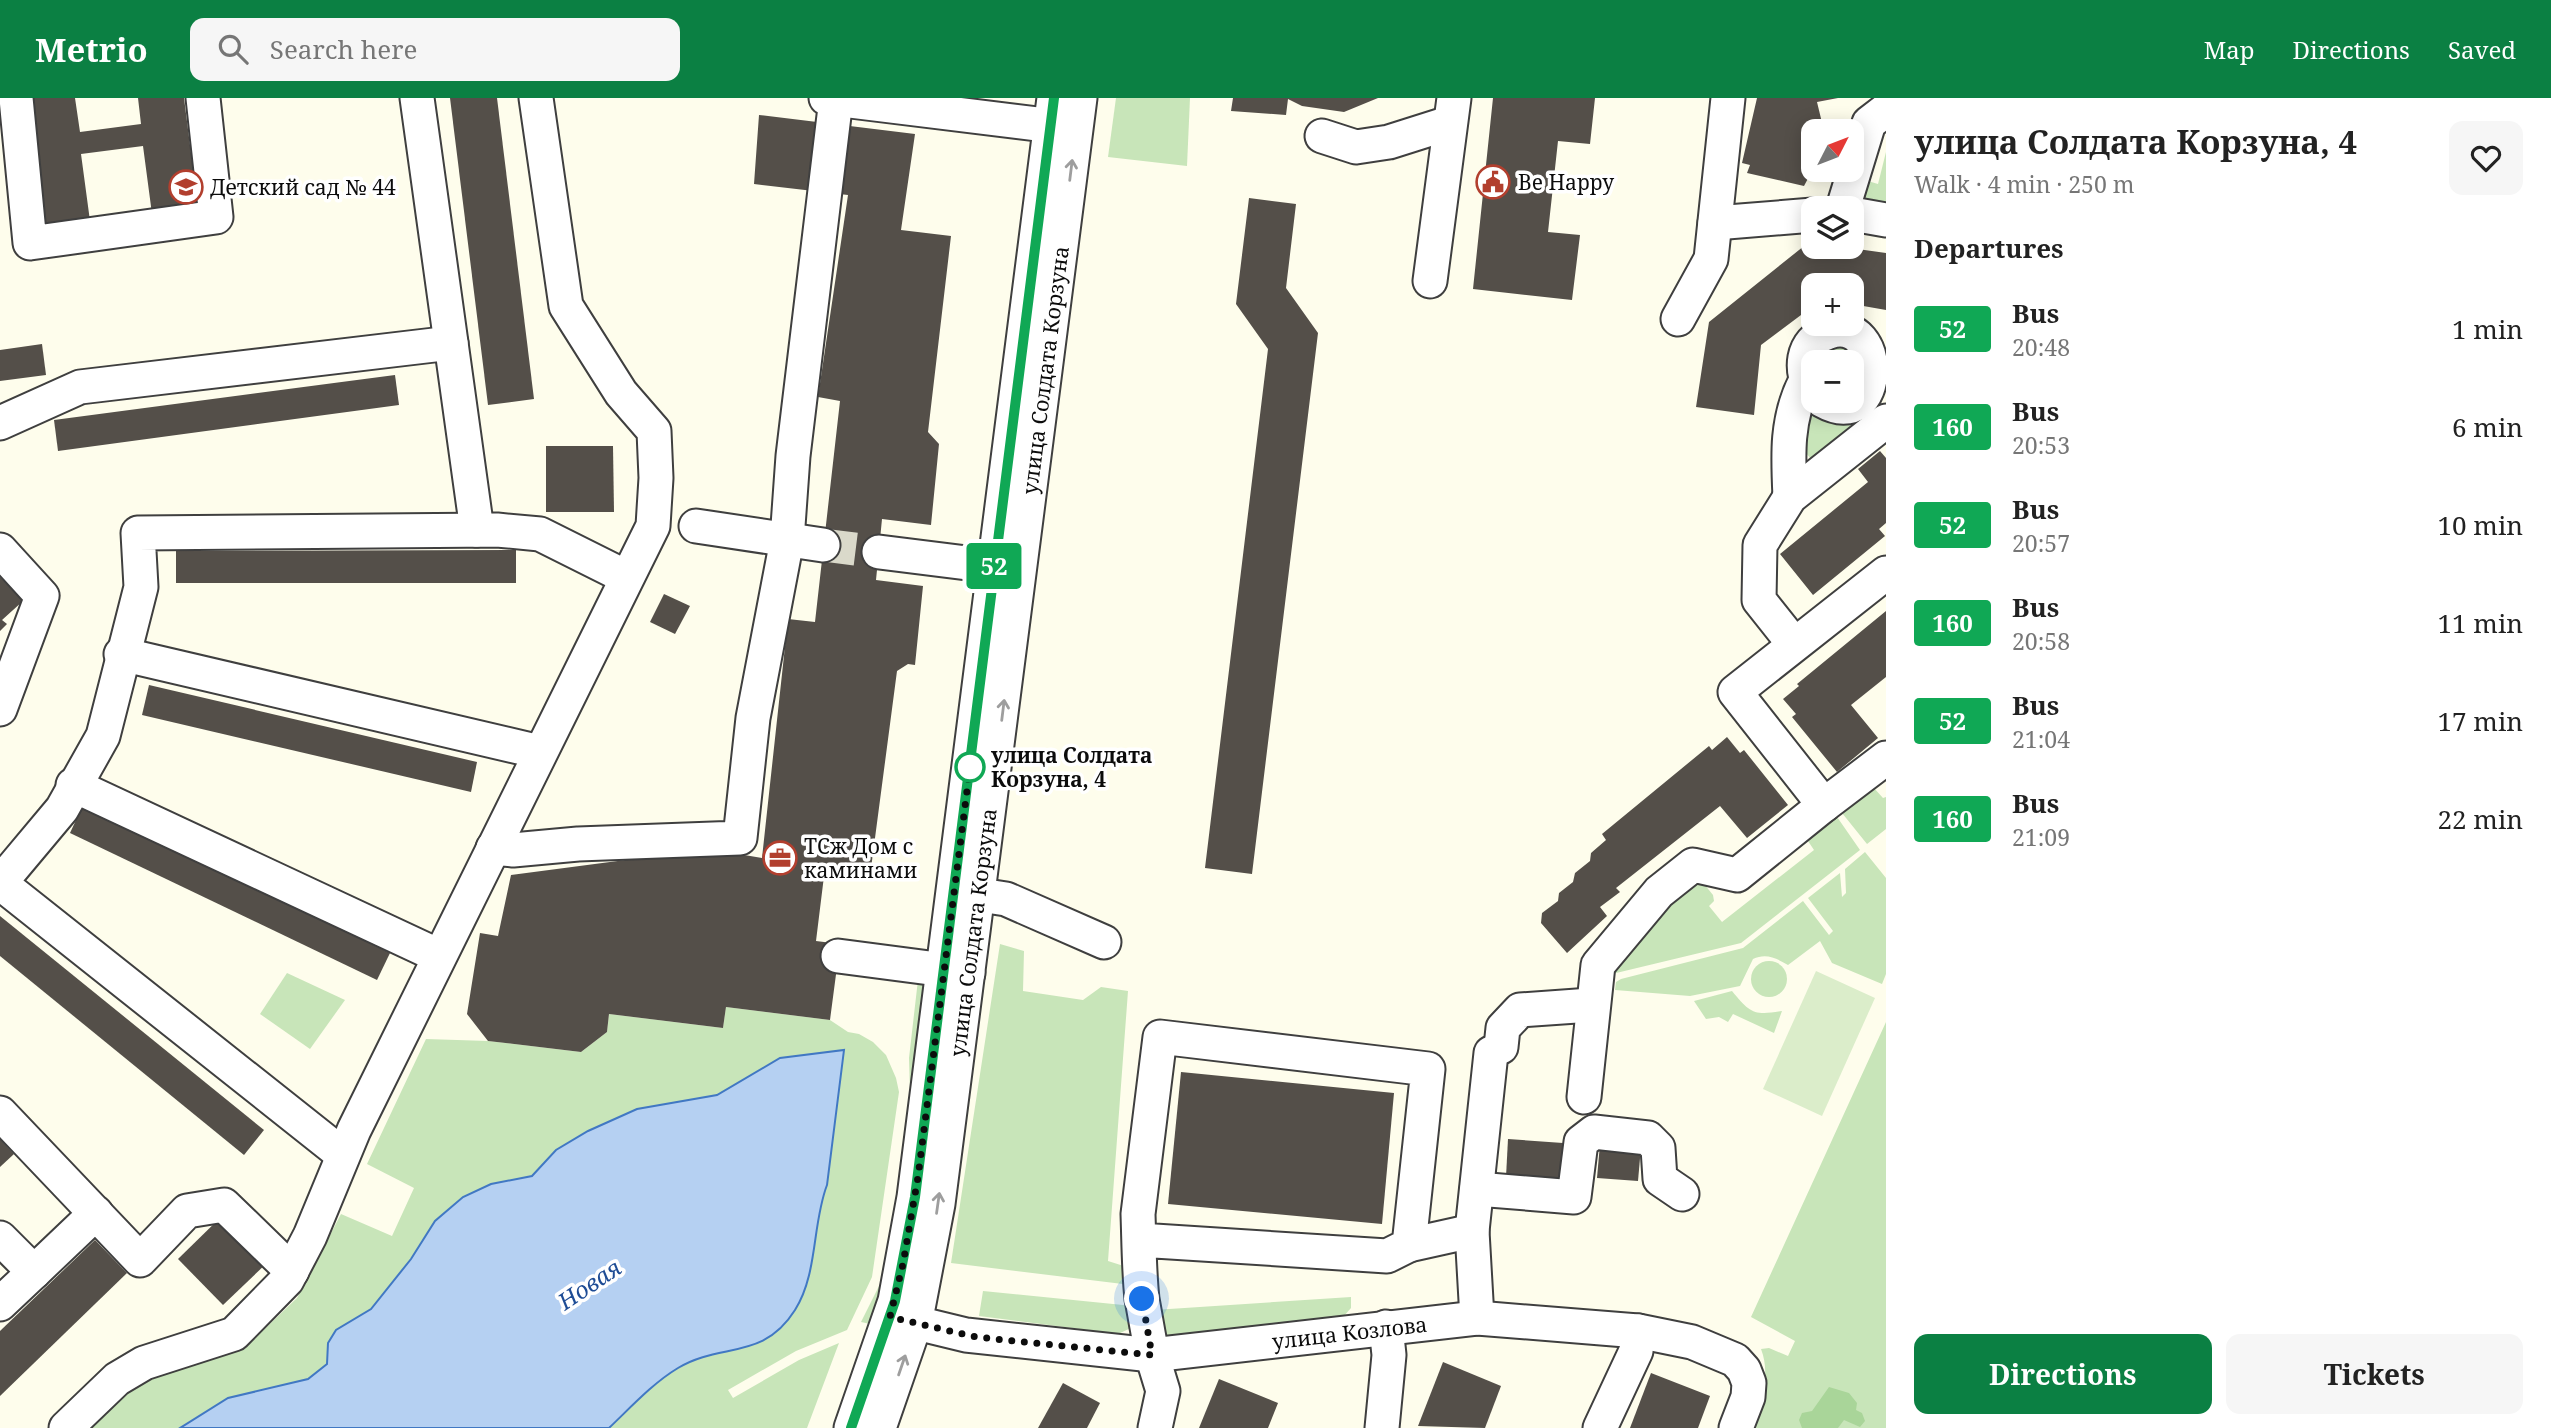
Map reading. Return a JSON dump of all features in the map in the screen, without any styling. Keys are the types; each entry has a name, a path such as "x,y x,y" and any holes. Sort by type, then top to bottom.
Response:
{"street":[{"path":"16,98 30,243 216,217 203,98"},
{"path":"417,98 477,530"},
{"path":"66,1428 117,1379 144,1363 233,1334 292,1271 439,956 653,526 656,478 654,431 621,393 566,306 536,98"},
{"path":"1678,319 1711,259 1728,98"},
{"path":"493,848 513,850 578,844 740,838 753,718 787,540 793,457 831,99 1065,112"},
{"path":"1847,196 1868,124 1886,110"},
{"path":"1322,136 1356,147 1389,142 1451,111"},
{"path":"1430,281 1451,111"},
{"name":"улица Солдата Корзуна","path":"879,1428 902,1320 939,1204 957,972 1065,112"},
{"path":"1714,223 1801,216"},
{"path":"1864,216 1886,220"},
{"path":"1794,644 1759,600 1760,545 1790,497 1880,416 1873,389 1879,371 1879,344 1856,332 1839,330 1824,334 1807,350"},
{"path":"0,423 80,387 451,343"},
{"path":"1790,497 1787,443 1797,398 1801,397"},
{"path":"696,526 823,545"},
{"path":"344,1155 0,883 62,809 103,736 121,654 141,587 138,533 477,530 540,534 626,576"},
{"path":"0,550 42,596 0,709"},
{"path":"879,552 1007,568"},
{"name":"улица Солдата Корзуна","path":"957,972 980,895 1007,568"},
{"path":"1824,805 1735,692 1886,573"},
{"path":"121,654 540,752"},
{"path":"1584,1097 1591,1005 1598,965 1661,890 1693,865 1737,875 1886,758"},
{"path":"74,785 439,956"},
{"path":"980,895 1006,899 1104,942"},
{"path":"838,956 957,972"},
{"path":"1477,1318 1472,1231 1496,1050 1503,1028 1520,1010 1591,1005"},
{"path":"1156,1428 1163,1391 1152,1355 1142,1299 1138,1214 1160,1037 1429,1069 1409,1245"},
{"path":"0,1113 140,1260 187,1211 224,1205 292,1271"},
{"path":"1477,1189 1574,1197 1581,1142 1594,1132 1648,1138 1658,1147 1660,1179 1682,1194"},
{"path":"0,1304 96,1213"},
{"path":"1139,1240 1387,1256 1409,1245 1472,1231"},
{"path":"0,1238 34,1272"},
{"name":"улица Козлова","path":"902,1320 976,1337 1152,1355 1477,1318 1638,1331 1692,1342 1735,1360 1744,1370 1749,1383 1748,1397 1735,1428"},
{"name":"улица Солдата Корзуна","path":"851,1428 902,1320"},
{"path":"1382,1428 1389,1355 1386,1327"},
{"path":"1600,1428 1636,1351 1638,1331"}],"green space":[{"path":"1116,98 1190,98 1187,166 1108,157"},
{"path":"1886,152 1886,210 1864,204 1864,196 1860,196 1861,182 1864,180 1878,184"},
{"path":"1838,343 1853,350 1827,350"},
{"path":"1811,413 1833,422 1866,415 1822,456 1810,458 1803,449 1805,415"},
{"path":"1873,787 1883,798 1886,797 1886,829 1867,844 1838,808"},
{"path":"1835,814 1860,850 1741,943 1612,974 1647,916 1700,879 1713,895 1714,901 1709,906 1722,922 1814,850 1806,838"},
{"path":"1865,852 1886,878 1886,974 1882,984 1832,963 1820,941 1788,965 1771,957 1753,959 1740,986 1690,996 1615,990 1616,982 1621,979 1743,948 1803,901 1829,935 1833,931 1808,898 1840,873 1842,897 1846,893 1845,869"},
{"path":"1000,944 1024,951 1023,991 1083,1000 1101,987 1128,991 1108,1261 1130,1268 1131,1285 951,1263"},
{"path":"1769,961 1782,966 1787,979 1782,992 1769,997 1756,992 1751,979 1756,966"},
{"path":"919,971 931,972 880,1326 861,1322 882,1280 903,1162 910,1092 909,1058"},
{"path":"1816,971 1875,998 1822,1116 1763,1089"},
{"path":"287,973 345,1000 310,1049 260,1014"},
{"path":"1732,991 1753,1011 1782,1011 1774,1033 1733,1014 1728,1022 1719,1017 1706,1019 1694,1001"},
{"path":"726,1007 830,1020 848,1032 859,1034 873,1042 886,1055 899,1092 872,1277 847,1330 796,1351 728,1390 733,1398 799,1360 839,1343 807,1428 609,1428 651,1388 678,1368 710,1355 755,1344 783,1326 795,1310 807,1280 827,1185 844,1050 780,1058 717,1095 637,1109 588,1131 556,1150 532,1176 422,1240 411,1259 371,1309 328,1343 327,1364 308,1379 228,1398 180,1428 78,1428 107,1400 150,1379 252,1341 297,1298 341,1214 392,1236 414,1188 367,1164 426,1039 488,1041 581,1052 607,1032 609,1014 723,1028"},
{"path":"1886,1022 1886,1428 1749,1428 1765,1380 1761,1349 1769,1348 1788,1356 1795,1341 1751,1317"},
{"path":"983,1291 1133,1306 1133,1327 1118,1334 979,1316"},
{"path":"1351,1297 1351,1308 1343,1317 1160,1342 1154,1310"},
{"path":"1829,1387 1849,1393 1857,1403 1856,1410 1862,1413 1865,1421 1860,1427 1844,1420 1838,1428 1802,1428 1799,1420 1802,1413 1812,1411"}],"water":[{"name":"Новая","path":"844,1050 827,1185 808,1281 795,1310 783,1326 769,1337 755,1344 694,1360 678,1368 651,1388 609,1428 180,1428 228,1398 308,1379 327,1364 328,1343 336,1330 371,1309 411,1259 435,1221 463,1197 491,1184 532,1176 556,1150 588,1131 637,1109 717,1095 780,1058"}],"building":[{"path":"27,98 75,98 80,132 141,124 138,98 184,98 198,208 152,214 143,146 81,154 90,221 43,227"},
{"path":"450,98 497,98 534,399 488,405"},
{"path":"1233,98 1378,98 1344,112 1302,106 1288,99 1286,115 1231,111"},
{"path":"1493,98 1595,98 1590,144 1558,141 1548,232 1580,235 1572,300 1473,289"},
{"path":"1757,98 1838,98 1817,102 1821,119 1801,119 1801,182 1806,182 1804,186 1747,173 1750,165 1742,163"},
{"path":"759,115 915,134 901,230 951,236 928,432 939,444 931,525 882,519 876,580 923,586 915,665 908,664 897,671 870,876 825,868 816,941 840,944 830,1020 726,1007 723,1028 609,1014 607,1032 581,1052 488,1041 467,1014 480,933 498,936 511,875 709,849 762,858 788,619 815,622 840,401 818,397 848,195 754,184"},
{"path":"1249,198 1296,204 1286,288 1318,333 1252,874 1205,868 1268,349 1236,304"},
{"path":"1801,248 1801,259 1864,259 1864,250 1886,253 1886,310 1864,306 1864,273 1801,273 1801,315 1761,345 1754,415 1696,407 1709,322"},
{"path":"42,344 46,375 0,381 0,350"},
{"path":"395,375 399,405 58,451 54,420"},
{"path":"546,446 613,446 614,512 546,512"},
{"path":"1880,451 1886,458 1886,523 1879,529 1885,536 1813,595 1780,554 1868,482 1858,469"},
{"path":"516,550 516,583 176,583 176,551"},
{"path":"0,577 23,601 2,620 7,624 0,631"},
{"path":"664,594 690,606 675,634 650,622"},
{"path":"1886,611 1886,677 1851,705 1878,738 1837,772 1792,717 1796,714 1783,699 1799,686 1797,684"},
{"path":"149,685 477,762 471,792 142,715"},
{"path":"1727,737 1740,753 1744,750 1788,805 1747,838 1720,806 1616,888 1620,892 1600,907 1607,916 1567,953 1541,923 1542,913 1558,901 1559,893 1573,882 1575,873 1590,861 1591,853 1606,840 1602,834 1709,746 1712,750"},
{"path":"83,805 390,953 377,980 70,833"},
{"path":"0,916 264,1130 244,1155 0,956"},
{"path":"1181,1072 1394,1093 1382,1224 1168,1204"},
{"path":"0,1139 14,1154 0,1167"},
{"path":"1508,1139 1563,1143 1561,1181 1506,1177"},
{"path":"1600,1144 1641,1147 1638,1181 1597,1178"},
{"path":"225,1213 270,1260 223,1305 178,1259"},
{"path":"95,1240 127,1273 0,1396 0,1331"},
{"path":"1443,1362 1501,1386 1485,1428 1418,1426"},
{"path":"1651,1373 1710,1396 1698,1428 1630,1428"},
{"path":"1219,1379 1278,1403 1268,1428 1199,1428"},
{"path":"1063,1383 1100,1403 1087,1428 1038,1428"}],"tunnel":[{"path":"823,545 879,552"}],"bus line":[{"name":"52","path":"851,1428 864,1398 895,1301 915,1197 1054,98"}],"place":[{"name":"Be Happy","path":"1493,182"},
{"name":"Детский сад № 44","path":"186,187"},
{"name":"улица Солдата Корзуна, 4","path":"970,767"},
{"name":"ТСж Дом с каминами","path":"780,858"}],"route":[{"path":"970,767 918,1177 903,1264 890,1317 976,1337 1152,1355 1142,1299"}]}
